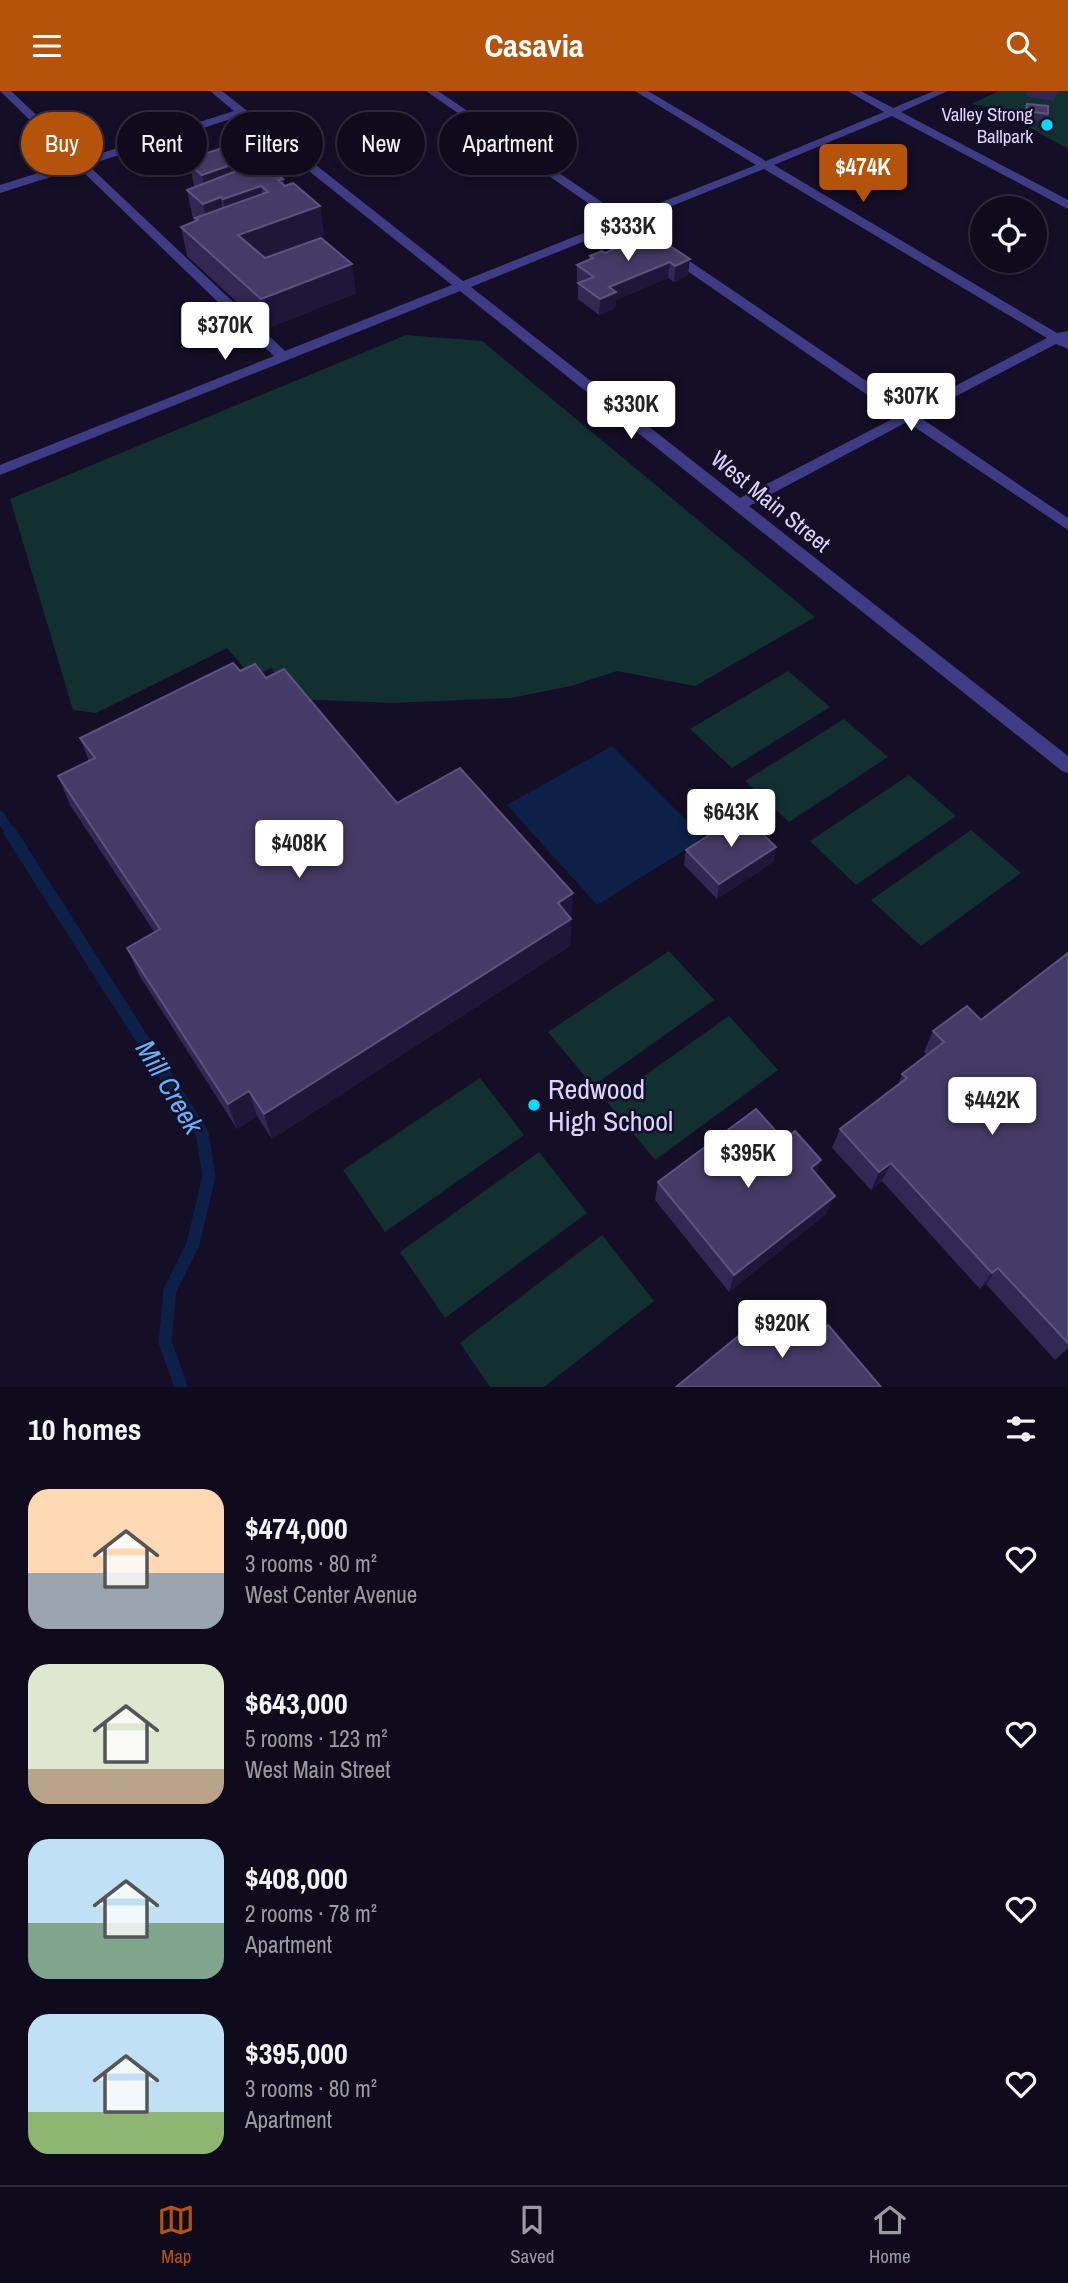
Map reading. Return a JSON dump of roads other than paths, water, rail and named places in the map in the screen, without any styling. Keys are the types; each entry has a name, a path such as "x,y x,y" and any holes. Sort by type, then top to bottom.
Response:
{"street":[{"path":"5,91 27,112"},
{"name":"West Main Street","path":"215,91 241,112"},
{"path":"430,91 1068,525"},
{"path":"640,91 1064,338"},
{"path":"853,91 1068,205"},
{"path":"0,470 765,165 943,91"},
{"path":"103,156 221,120"},
{"path":"0,189 44,175"},
{"path":"94,175 283,357"},
{"name":"West Main Street","path":"322,175 1068,766"},
{"path":"739,505 907,416 1064,338"}],"water":[{"path":"612,746 704,838 597,905 507,805"}],"waterway":[{"name":"Mill Creek","path":"0,816 11,834"},
{"name":"Mill Creek","path":"10,832 202,1133 209,1176 193,1244 170,1290 165,1342 181,1387"}],"place":[{"name":"Valley Strong Ballpark","path":"1047,125"},
{"name":"Redwood High School","path":"534,1105"}]}
